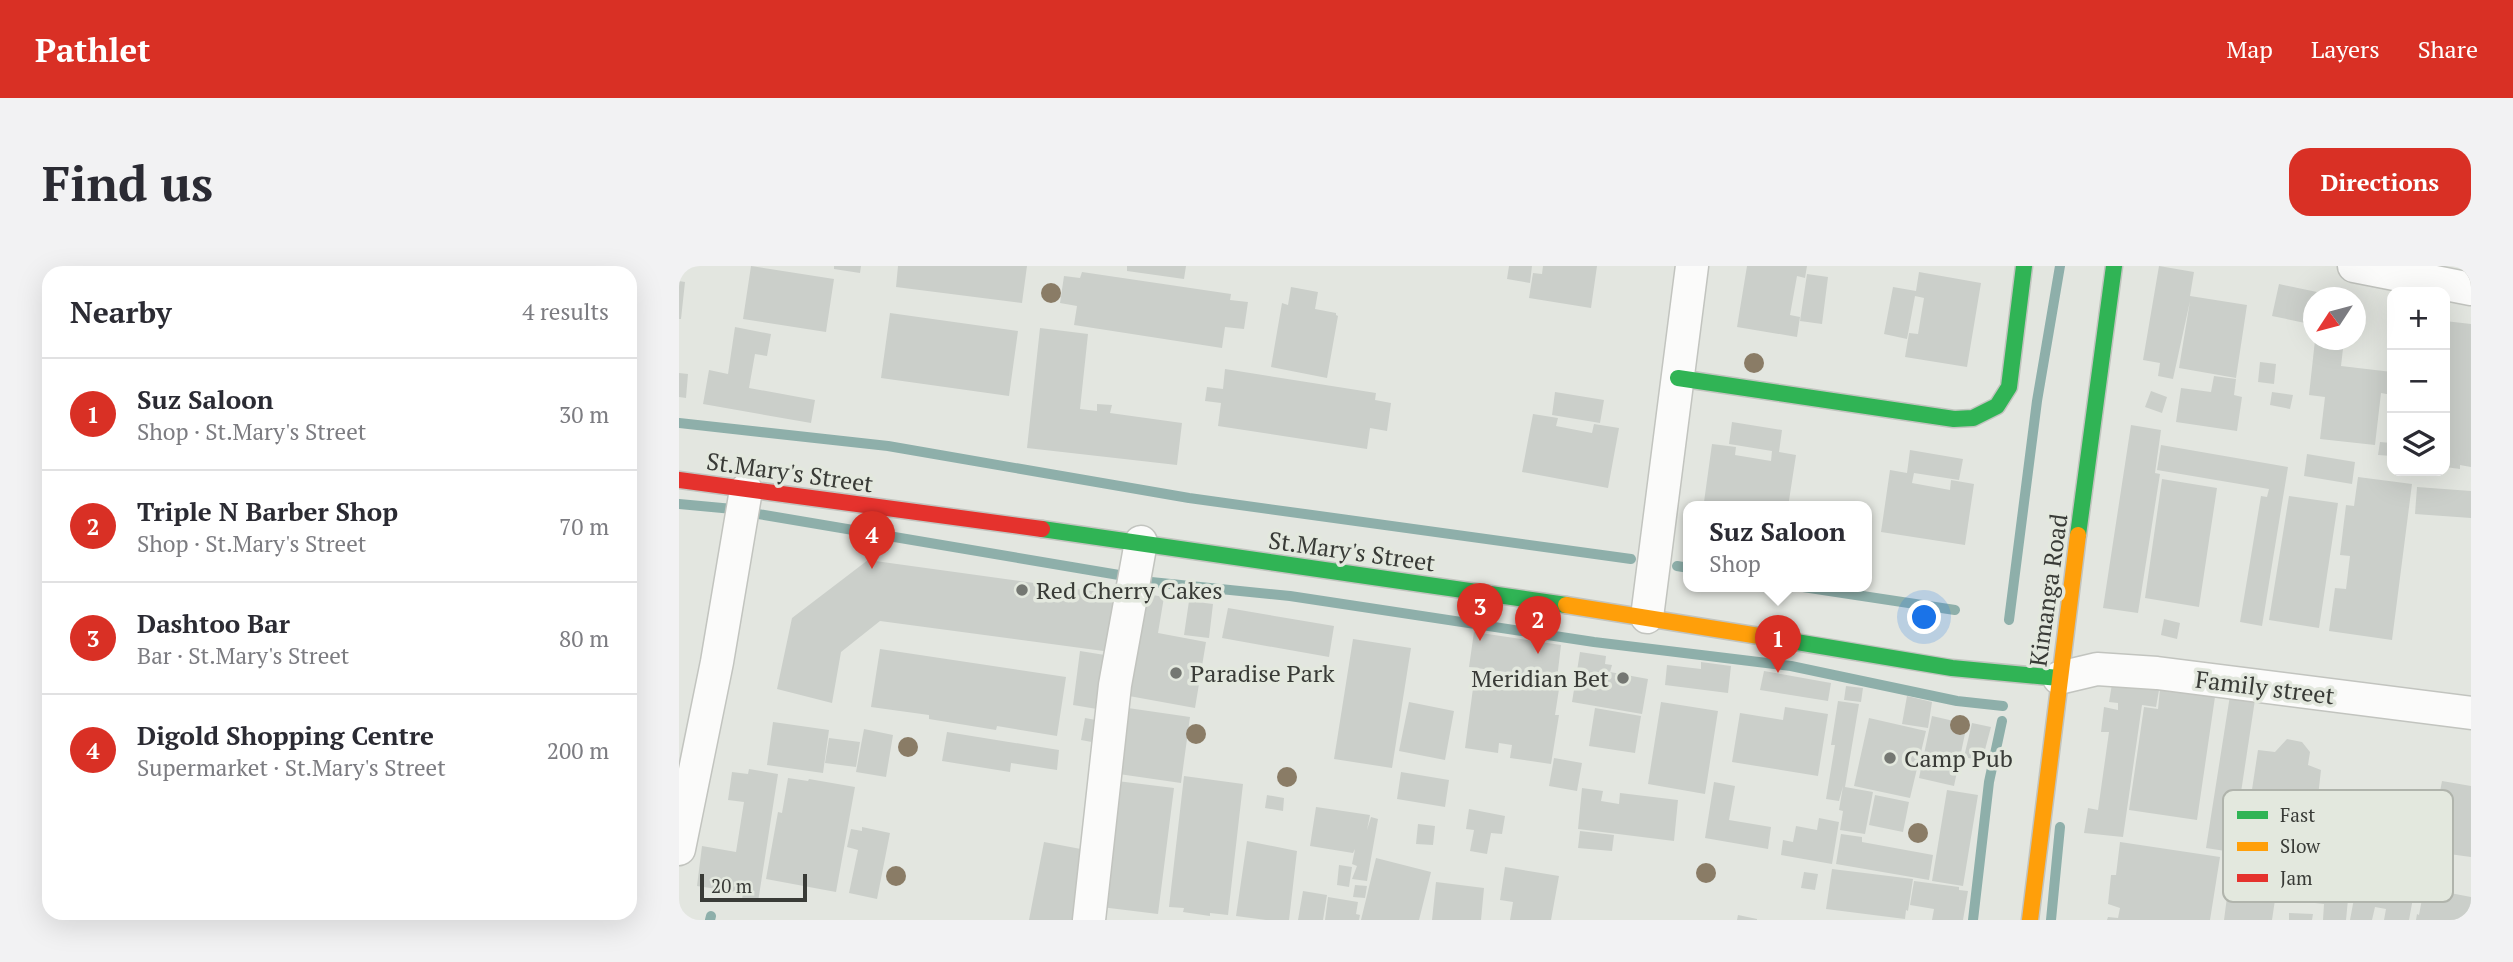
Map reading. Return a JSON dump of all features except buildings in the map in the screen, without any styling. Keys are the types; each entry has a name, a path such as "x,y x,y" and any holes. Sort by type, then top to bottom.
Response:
{"street":[{"path":"1647,617 1692,266"},
{"path":"1678,378 1954,419 1973,418 1997,406 2009,387 2024,266"},
{"name":"Kimanga Road","path":"2030,920 2114,266"},
{"path":"2354,266 2471,289"},
{"name":"St.Mary's Street","path":"679,480 1141,542 1647,617 1952,668 2059,678"},
{"path":"679,849 717,662 746,490"},
{"path":"1089,920 1115,685 1141,542"},
{"name":"Family street","path":"2059,678 2097,669 2157,673 2471,713"}],"waterway":[{"path":"2009,620 2037,401 2060,266"},
{"path":"679,423 888,446 1189,498 1631,559"},
{"path":"679,504 733,509"},
{"path":"752,513 1119,575"},
{"path":"1677,566 1683,567"},
{"path":"1151,582 1290,596 1594,642 1791,666 1957,701 2003,706"},
{"path":"1836,592 1955,610"},
{"path":"1973,920 1989,782 2002,721"},
{"path":"2051,920 2060,827"},
{"path":"710,920 711,916"}],"traffic: fast":[{"path":"1678,378 1954,419 1973,418 1997,406 2009,387 2024,266"},
{"path":"2078,535 2114,266"},
{"path":"1042,529 1566,605"},
{"path":"1778,639 1952,668 2059,678"}],"traffic: slow":[{"path":"2030,920 2078,535"},
{"path":"1566,605 1778,639"}],"traffic: jam":[{"path":"679,480 1042,529"}],"place":[{"name":"Digold Shopping Centre","path":"872,569"},
{"name":"Red Cherry Cakes","path":"1022,590"},
{"name":"Dashtoo Bar","path":"1480,641"},
{"name":"Triple N Barber Shop","path":"1538,654"},
{"name":"Paradise Park","path":"1176,673"},
{"name":"Suz Saloon","path":"1778,673"},
{"name":"Meridian Bet","path":"1623,678"},
{"name":"Camp Pub","path":"1890,758"}]}
